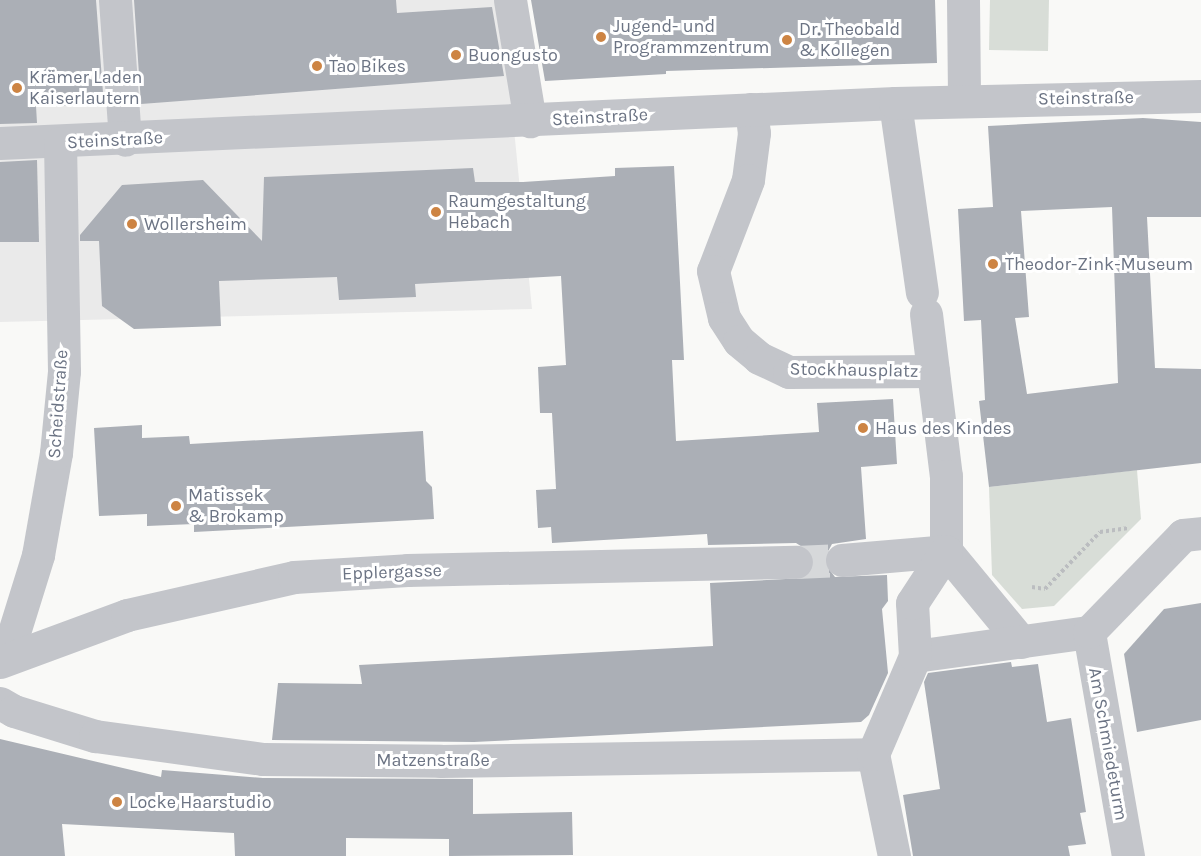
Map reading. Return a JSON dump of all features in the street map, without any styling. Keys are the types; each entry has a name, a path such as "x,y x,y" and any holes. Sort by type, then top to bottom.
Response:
{"street":[{"path":"115,0 124,140"},
{"path":"510,0 530,121"},
{"path":"963,0 964,100"},
{"name":"Steinstraße","path":"0,143 124,140 964,100 1201,96"},
{"name":"Stockhausplatz","path":"895,103 946,476 946,551"},
{"name":"Stockhausplatz","path":"751,110 754,134 748,180 714,271 724,318 739,341 759,358 789,372 933,371"},
{"name":"Scheidstraße","path":"3,660 38,555 56,453 64,371 60,142"},
{"path":"915,656 1089,632 1192,533"},
{"path":"842,560 946,551"},
{"path":"946,551 1021,642"},
{"path":"894,856 873,754 915,656 912,603 946,551"},
{"name":"Epplergasse","path":"3,660 127,615 294,577 407,570 796,562"},
{"name":"Am Schmiedeturm","path":"1089,632 1128,856"},
{"name":"Matzenstraße","path":"0,703 14,711 95,736 263,759 440,761 873,754"}],"path":[{"path":"1022,586 1045,589 1100,532 1131,528 1192,533"}],"shaded area":[{"path":"0,0 501,0 532,309 0,322"},
{"path":"990,0 1049,0 1048,51 989,50"},
{"path":"1137,470 1141,519 1054,606 1022,609 992,575 989,487"}],"building":[{"path":"0,0 96,0 104,106 36,106 37,123 0,124"},
{"path":"134,0 396,0 397,13 492,7 504,76 141,104"},
{"path":"531,0 935,0 937,63 666,71 666,74 545,81"},
{"name":"Theodor-Zink-Museum","path":"1143,118 1201,122 1201,217 1147,217 1155,368 1201,369 1201,463 989,487 979,401 985,400 981,320 964,321 958,209 993,207 988,126","holes":["1112,207 1118,383 1027,394 1015,318 1029,317 1021,211"]},
{"path":"37,160 39,242 0,242 0,162"},
{"path":"674,166 684,360 672,360 676,441 819,432 817,403 893,399 897,464 861,467 866,539 832,544 823,561 835,577 887,575 888,601 882,609 888,673 869,715 861,722 474,742 272,740 278,683 362,684 359,665 713,646 710,583 805,578 813,570 812,553 796,543 708,545 707,534 552,543 551,527 538,528 536,490 556,489 552,413 540,413 538,367 566,365 561,276 415,284 416,297 339,300 337,277 219,281 221,326 134,329 102,306 99,241 80,241 80,235 122,185 203,180 262,241 264,177 473,168 475,182 523,182 615,176 615,168"},
{"path":"142,425 142,438 189,436 190,444 423,431 426,481 432,487 434,519 194,532 194,524 147,526 147,514 99,516 94,428"},
{"path":"1201,603 1201,720 1137,732 1124,654 1164,609"},
{"path":"1011,662 1012,667 1038,664 1047,722 1071,718 1086,812 1080,813 1086,844 1068,846 1070,856 913,856 903,795 940,789 924,682 928,673"},
{"path":"0,739 161,777 162,770 263,778 473,779 473,814 572,812 573,855 449,856 449,839 346,838 346,856 235,856 234,833 62,824 65,856 0,856"}],"tunnel":[{"path":"796,562 842,560"}],"place":[{"name":"Jugend- und Programmzentrum","path":"601,37"},
{"name":"Dr. Theobald & Kollegen","path":"787,40"},
{"name":"Buongusto","path":"456,55"},
{"name":"Tao Bikes","path":"317,66"},
{"name":"Krämer Laden Kaiserlautern","path":"17,88"},
{"name":"Raumgestaltung Hebach","path":"436,212"},
{"name":"Wollersheim","path":"132,224"},
{"name":"Theodor-Zink-Museum","path":"993,264"},
{"name":"Haus des Kindes","path":"863,428"},
{"name":"Matissek & Brokamp","path":"176,506"},
{"name":"Locke Haarstudio","path":"117,802"}]}
